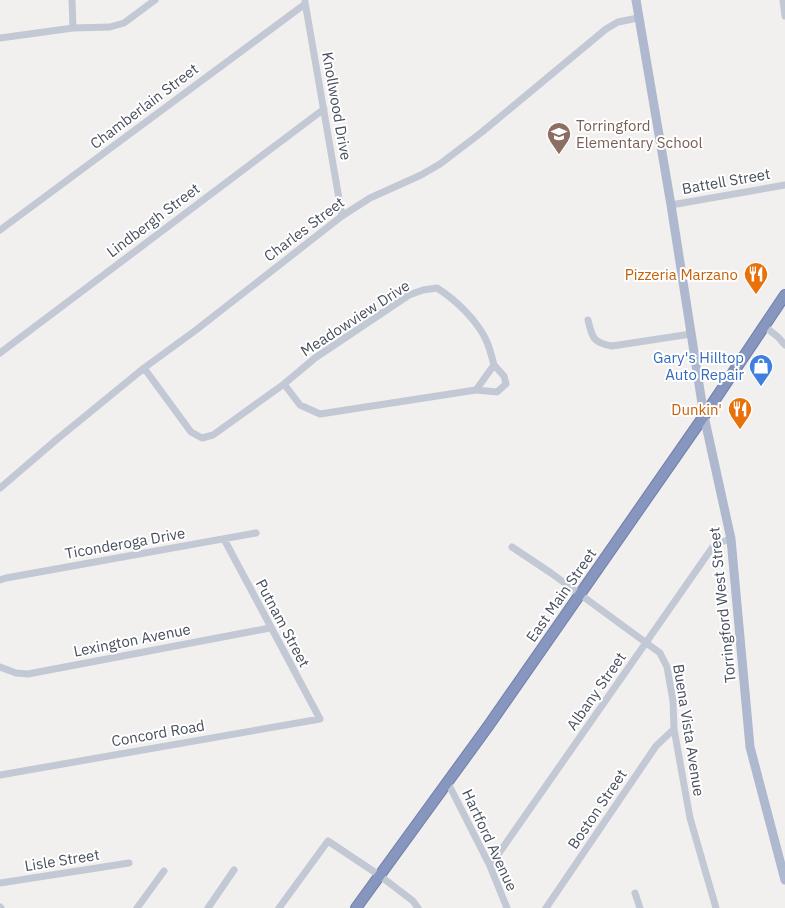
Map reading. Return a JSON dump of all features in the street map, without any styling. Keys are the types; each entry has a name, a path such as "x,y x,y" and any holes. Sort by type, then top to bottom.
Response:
{"highway":[{"name":"East Main Street","path":"356,908 448,783 704,416 785,295"}],"main road":[{"name":"Torringford West Street","path":"636,0 704,416 731,539 750,747 785,880"}],"street":[{"path":"72,0 73,28"},
{"path":"0,38 73,28 110,27 124,23 155,0"},
{"path":"782,0 785,16"},
{"name":"Knollwood Drive","path":"304,2 342,216"},
{"name":"Chamberlain Street","path":"0,230 304,2"},
{"name":"Charles Street","path":"0,488 144,368 196,330 342,216 370,198 421,175 440,164 482,132 606,29 618,22 638,18"},
{"name":"Lindbergh Street","path":"0,353 324,109"},
{"name":"Battell Street","path":"671,205 785,185"},
{"name":"Meadowview Drive","path":"144,368 191,432 202,438 213,435 284,384 315,358 409,295 437,288 448,295 477,325 487,342 494,365 504,376 506,384 497,392 476,390 320,414 300,405 284,384"},
{"path":"588,320 592,338 601,344 612,346 691,334"},
{"path":"764,326 778,336 785,345"},
{"path":"476,390 494,365"},
{"name":"Ticonderoga Drive","path":"0,580 256,533"},
{"name":"Putnam Street","path":"224,539 320,719"},
{"name":"Albany Street","path":"490,866 712,548 718,543 731,539"},
{"name":"Buena Vista Avenue","path":"512,547 580,593 660,653 667,667 673,701 674,729 690,818 716,908"},
{"name":"Lexington Avenue","path":"0,667 28,674 270,628"},
{"name":"Concord Road","path":"0,774 320,719"},
{"name":"Boston Street","path":"546,908 656,746 674,729"},
{"name":"Hartford Avenue","path":"448,783 490,866 507,908"},
{"path":"280,908 328,841 379,875 413,901 418,908"},
{"name":"Lisle Street","path":"0,884 129,863"},
{"path":"208,908 234,870"},
{"path":"137,908 164,871"},
{"path":"635,893 640,908"}],"place":[{"name":"Torringford Elementary School","path":"559,155"},
{"name":"Pizzeria Marzano","path":"756,295"},
{"name":"Gary's Hilltop Auto Repair","path":"761,387"},
{"name":"Dunkin'","path":"740,430"}]}
